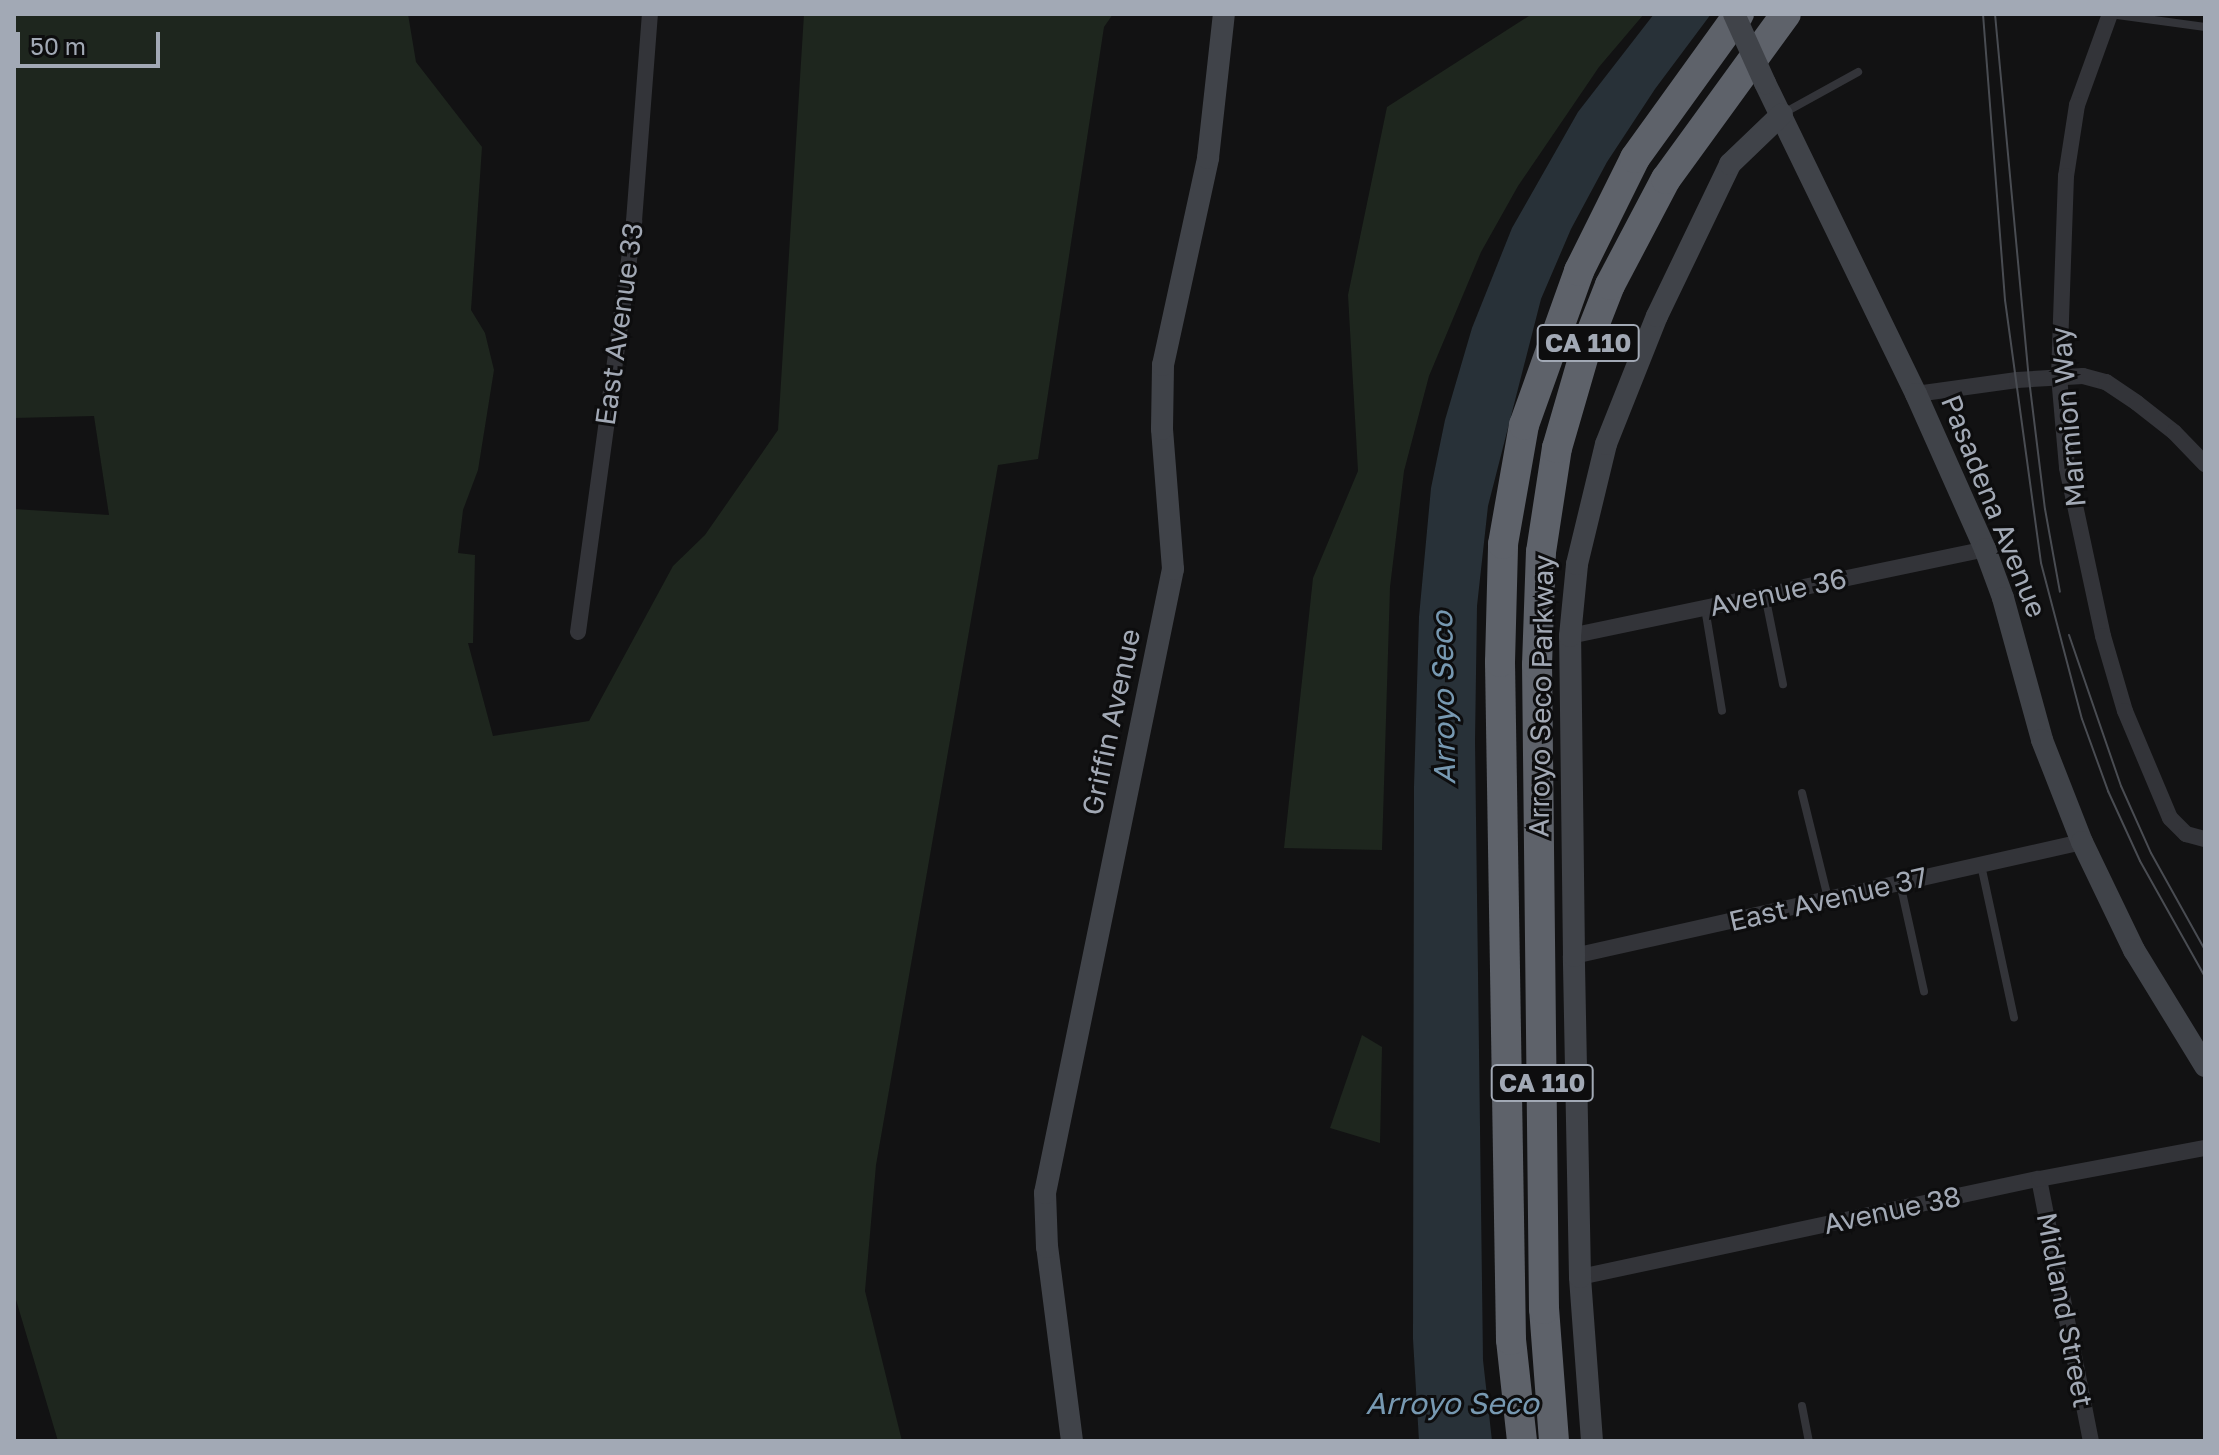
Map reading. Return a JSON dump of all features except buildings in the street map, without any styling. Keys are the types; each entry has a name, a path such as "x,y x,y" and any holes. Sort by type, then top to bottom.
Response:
{"highway":[{"name":"Arroyo Seco Parkway","path":"1522,1441 1511,1340 1500,662 1503,544 1524,425 1579,271 1635,158 1737,14"},
{"name":"Arroyo Seco Parkway","path":"1554,1441 1544,1309 1537,665 1541,552 1557,448 1588,341 1610,285 1666,179 1786,14"}],"street":[{"name":"East Avenue 33","path":"578,632 634,221 650,14"},
{"name":"Pasadena Avenue","path":"1737,14 1765,83 1916,394 1985,549 2003,598 2042,740 2082,842 2134,950 2205,1066"},
{"name":"Marmion Way","path":"2110,14 2077,105 2066,176 2059,376 2067,468 2081,542 2125,711 2170,818 2186,834 2205,839"},
{"name":"Griffin Avenue","path":"1072,1441 1046,1233 1045,1193 1173,569 1162,429 1163,365 1208,158 1227,15"},
{"path":"1592,1441 1580,1277 1574,956 1570,636 1577,564 1589,505 1626,388 1730,164 1782,114"},
{"path":"1916,394 2059,376 2106,382 2174,432 2205,464"},
{"name":"Avenue 36","path":"1570,636 1985,549"},
{"name":"East Avenue 37","path":"1574,956 2082,842"},
{"name":"Avenue 38","path":"1580,1277 2039,1179 2205,1148"},
{"name":"Midland Street","path":"2039,1179 2091,1441"}],"lane":[{"path":"2110,14 2205,27"},
{"path":"1782,114 1858,72"},
{"path":"1765,595 1783,684"},
{"path":"1705,608 1722,711"},
{"path":"1802,793 1829,899"},
{"path":"1981,865 2014,1017"},
{"path":"1900,883 1924,991"},
{"path":"1802,1406 1809,1441"}],"shaded area":[{"path":"14,14 408,14 416,62 482,147 471,310 485,333 494,370 478,470 463,510 458,553 475,555 473,643 468,643 493,736 589,721 673,566 705,535 778,430 804,14 1113,14 1104,27 1038,459 998,465 876,1165 865,1291 902,1441 58,1441 14,1293 14,509 109,515 94,416 14,418"},
{"path":"1532,14 1644,14 1599,67 1518,186 1481,252 1429,376 1404,471 1390,587 1382,850 1284,848 1313,578 1358,471 1348,295 1387,107"},
{"path":"1362,1035 1382,1047 1380,1143 1330,1128"}],"water":[{"name":"Arroyo Seco","path":"1654,14 1711,14 1655,89 1607,162 1571,229 1541,299 1488,506 1477,606 1475,741 1483,1360 1492,1441 1419,1441 1413,1339 1414,787 1419,617 1431,488 1445,420 1472,328 1512,228 1578,112"}],"tram line":[{"path":"1983,14 2005,300 2041,563 2082,719 2108,791 2140,861 2205,977"},
{"path":"1995,14 2029,379 2045,509 2060,592"},
{"path":"2069,635 2121,786 2151,853 2205,950"}]}
